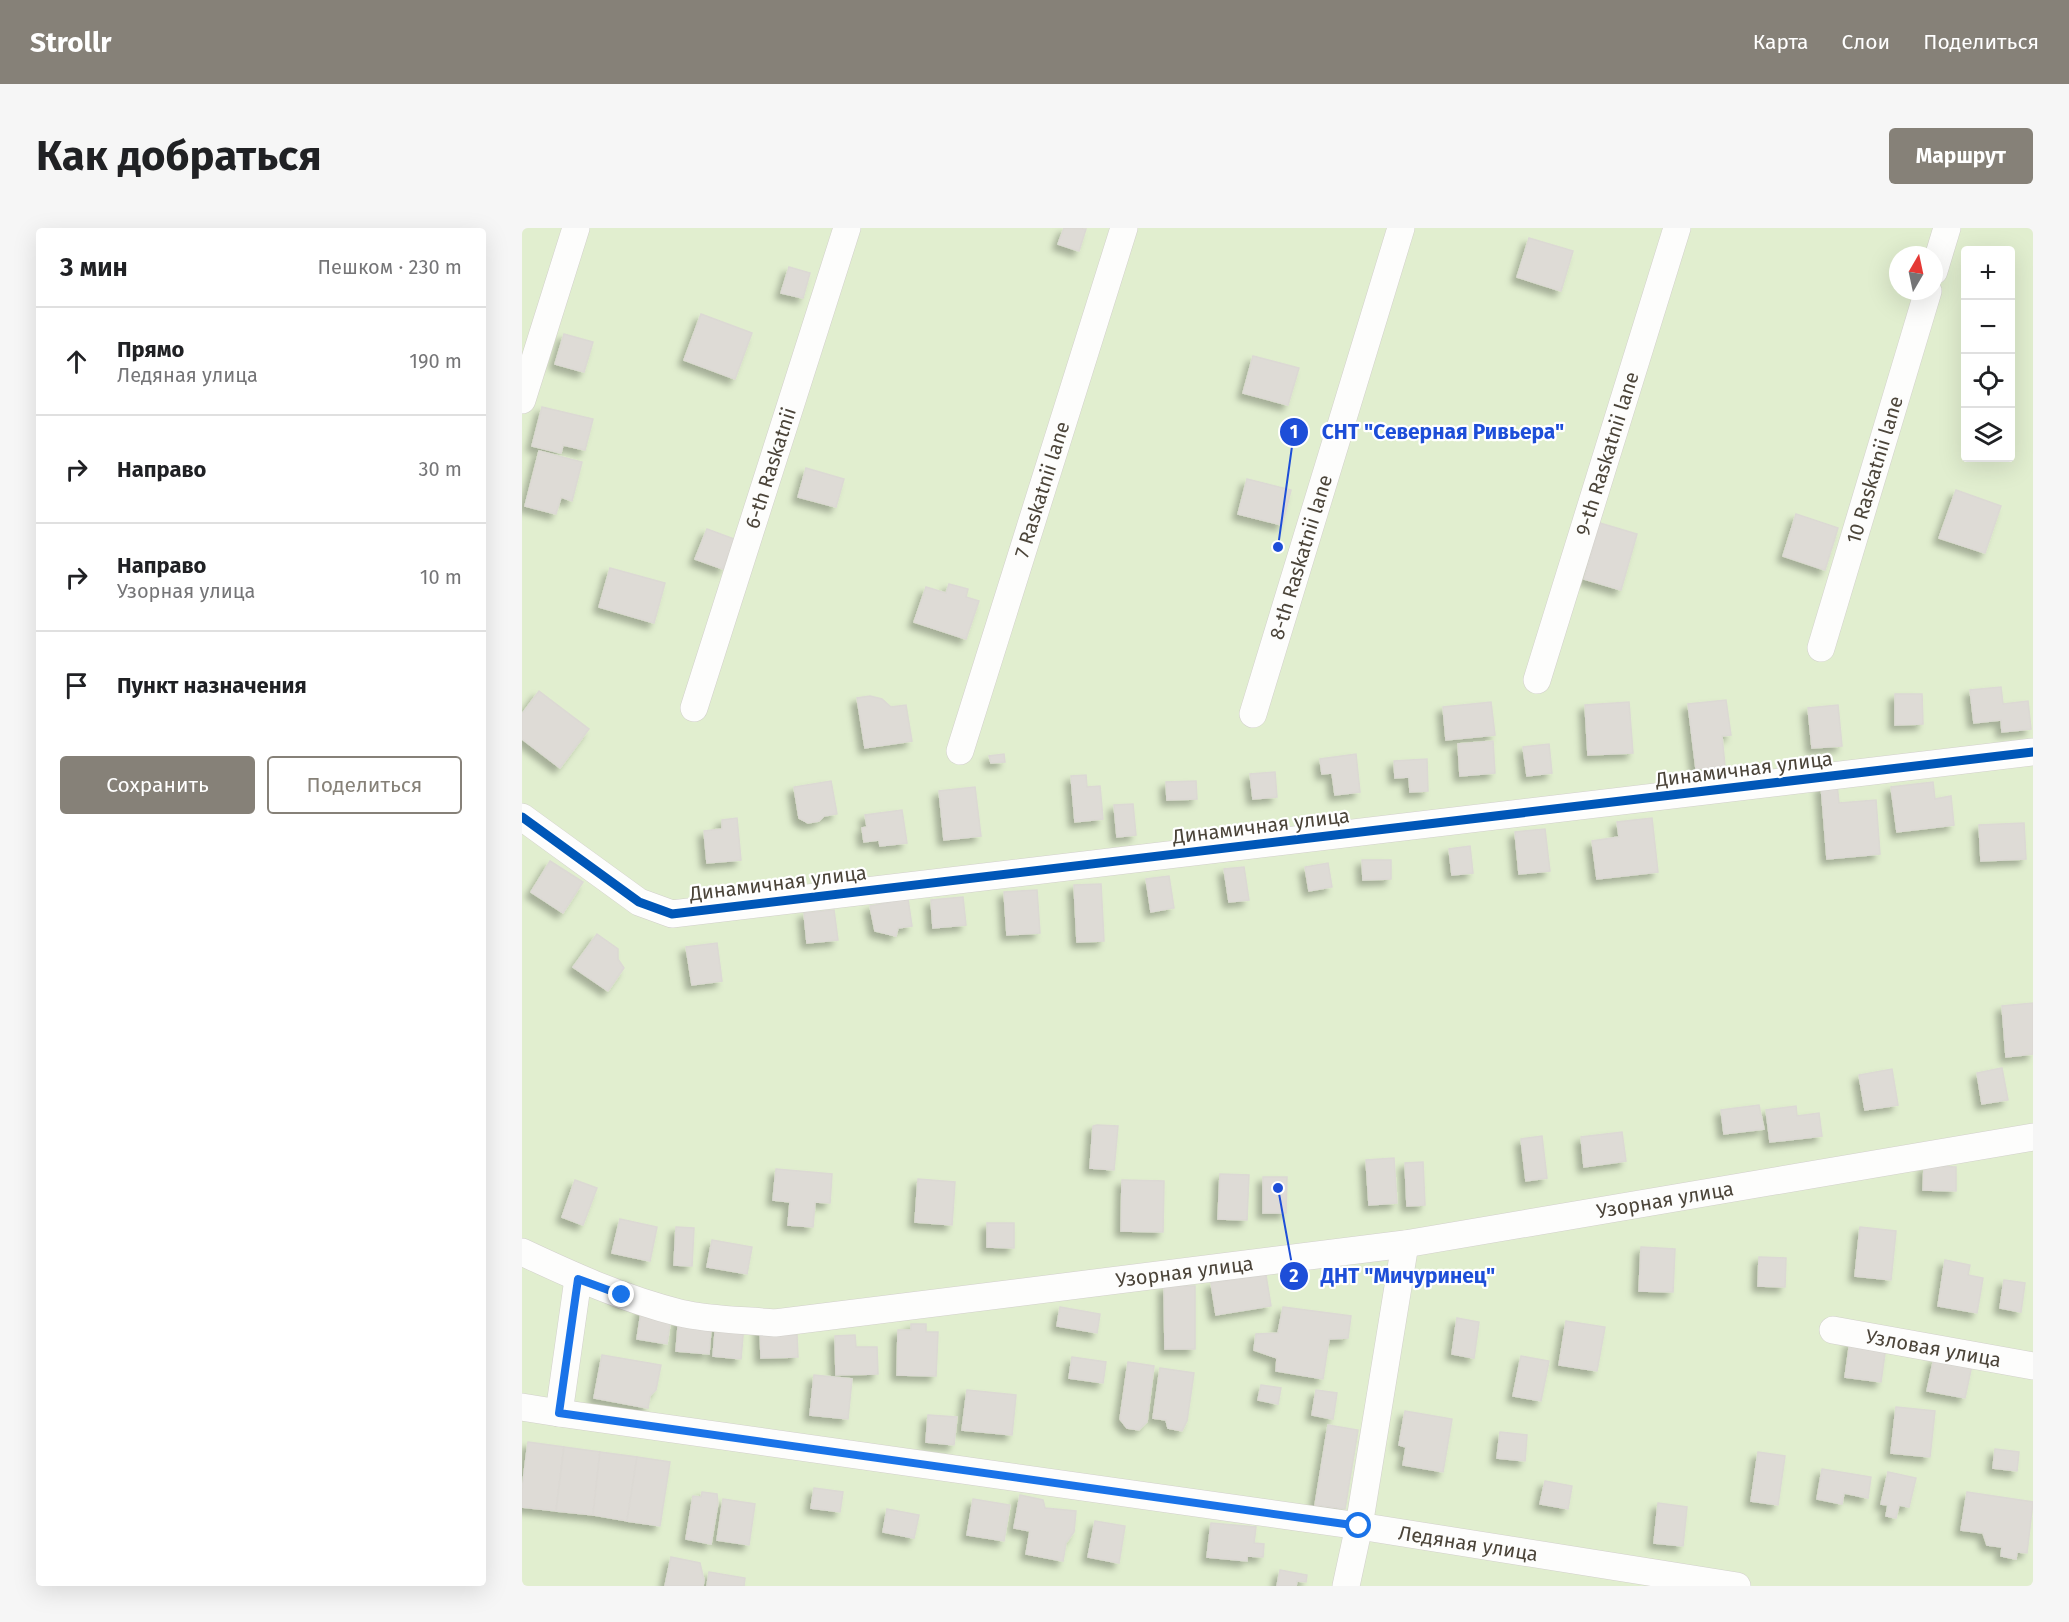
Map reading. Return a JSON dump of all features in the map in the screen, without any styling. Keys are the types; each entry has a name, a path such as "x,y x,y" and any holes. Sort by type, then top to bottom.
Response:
{"street":[{"path":"522,400 576,228"},
{"name":"6-th Raskatnii","path":"694,708 847,228"},
{"name":"7 Raskatnii lane","path":"960,751 1124,228"},
{"name":"8-th Raskatnii lane","path":"1253,714 1401,228"},
{"name":"9-th Raskatnii lane","path":"1537,680 1677,228"},
{"path":"1942,246 1947,228"},
{"name":"10 Raskatnii lane","path":"1821,648 1925,300"},
{"name":"Динамичная улица","path":"522,817 639,902 672,914 2033,752"},
{"name":"Узорная улица","path":"522,1252 578,1279 682,1313 775,1323 1405,1244 2033,1137"},
{"path":"1346,1586 1359,1526 1405,1244"},
{"path":"559,1413 578,1279"},
{"name":"Узловая улица","path":"1833,1330 2033,1366"},
{"name":"Ледяная улица","path":"523,1410 559,1413 1359,1526 1737,1586"}],"green space":[{"path":"522,228 2033,228 2033,1586 522,1586"}],"building":[{"path":"1064,228 1086,229 1079,251 1058,244"},
{"path":"1529,238 1573,251 1561,291 1517,277"},
{"path":"789,267 810,273 803,298 781,293"},
{"path":"701,314 752,333 735,379 684,360"},
{"path":"564,334 593,342 584,372 555,364"},
{"path":"1253,356 1299,368 1288,405 1243,393"},
{"path":"542,407 593,419 585,450 563,445 561,453 532,446"},
{"path":"539,451 582,462 572,501 561,497 556,514 525,506"},
{"path":"806,468 844,479 836,507 798,497"},
{"path":"1247,479 1291,490 1282,525 1238,514"},
{"path":"1956,490 2001,506 1985,553 1939,538"},
{"path":"1796,514 1838,528 1825,570 1783,556"},
{"path":"1600,523 1637,534 1621,590 1584,579"},
{"path":"707,529 734,539 723,569 695,559"},
{"path":"610,568 665,583 654,623 599,607"},
{"path":"949,584 968,589 966,597 979,601 966,639 914,622 926,587 946,593"},
{"path":"2001,687 2003,704 2028,701 2031,729 2002,732 2001,720 1974,723 1970,690"},
{"path":"539,691 589,729 560,768 522,739 522,714"},
{"path":"1895,694 1922,694 1923,724 1895,725"},
{"path":"870,696 882,699 891,707 906,705 912,741 865,748 857,698"},
{"path":"1726,700 1731,735 1722,736 1725,766 1696,769 1688,704"},
{"path":"1491,702 1495,735 1446,740 1443,707"},
{"path":"1629,702 1633,753 1588,755 1585,705"},
{"path":"1838,705 1842,746 1812,748 1808,708"},
{"path":"1493,741 1495,773 1460,776 1458,744"},
{"path":"1549,744 1552,773 1527,776 1523,747"},
{"path":"1004,754 1005,762 991,763 989,756"},
{"path":"1356,754 1360,792 1335,795 1332,773 1322,774 1320,759"},
{"path":"1427,759 1428,791 1410,792 1409,777 1395,778 1394,761"},
{"path":"1275,772 1277,797 1253,799 1250,774"},
{"path":"1086,775 1087,787 1100,786 1103,819 1075,822 1071,776"},
{"path":"831,781 837,814 824,816 819,821 808,823 799,818 794,787"},
{"path":"1196,781 1197,799 1167,800 1166,782"},
{"path":"1933,782 1935,799 1951,796 1954,825 1897,832 1891,787"},
{"path":"1837,784 1839,803 1876,800 1880,854 1827,859 1821,785"},
{"path":"975,787 981,836 944,840 939,791"},
{"path":"1133,804 1136,835 1117,837 1114,805"},
{"path":"902,810 907,843 880,846 879,840 864,842 862,828 867,827 865,815"},
{"path":"737,818 741,860 707,863 704,831 722,829 722,820"},
{"path":"1652,818 1658,872 1597,879 1592,841 1619,837 1617,822"},
{"path":"2024,823 2026,859 1981,861 1979,825"},
{"path":"1545,829 1550,871 1519,874 1515,832"},
{"path":"1470,846 1473,873 1452,875 1449,849"},
{"path":"1362,860 1391,860 1391,879 1363,880"},
{"path":"550,861 583,882 563,913 531,892"},
{"path":"1328,863 1332,887 1309,891 1305,867"},
{"path":"1244,867 1249,900 1229,902 1224,869"},
{"path":"1169,876 1174,908 1151,912 1146,879"},
{"path":"1101,884 1104,941 1077,942 1074,885"},
{"path":"1037,890 1040,933 1007,935 1004,892"},
{"path":"963,897 966,925 933,928 931,900"},
{"path":"908,899 912,926 898,928 896,936 875,931 870,906"},
{"path":"834,910 838,940 807,943 804,913"},
{"path":"597,934 618,949 618,959 624,968 608,991 573,967"},
{"path":"717,943 722,981 692,985 686,947"},
{"path":"2033,1003 2033,1054 2006,1057 2002,1006"},
{"path":"2002,1068 2008,1100 1982,1104 1977,1073"},
{"path":"1892,1069 1898,1105 1865,1110 1859,1075"},
{"path":"1759,1105 1764,1129 1724,1134 1721,1110"},
{"path":"1796,1106 1797,1116 1819,1113 1822,1136 1770,1142 1766,1110"},
{"path":"1093,1126 1118,1126 1114,1170 1090,1168"},
{"path":"1622,1132 1626,1161 1584,1167 1581,1137"},
{"path":"1542,1136 1547,1178 1526,1181 1521,1139"},
{"path":"1394,1158 1397,1203 1369,1205 1366,1160"},
{"path":"1423,1162 1425,1205 1407,1206 1405,1163"},
{"path":"1924,1166 1956,1167 1956,1191 1923,1190"},
{"path":"776,1169 832,1174 830,1203 815,1202 813,1227 788,1225 790,1202 773,1200"},
{"path":"1220,1174 1249,1175 1247,1220 1218,1219"},
{"path":"1263,1177 1287,1177 1286,1213 1263,1213"},
{"path":"918,1179 955,1182 952,1225 915,1222"},
{"path":"575,1180 597,1188 583,1225 562,1217"},
{"path":"1122,1180 1164,1181 1163,1232 1121,1231"},
{"path":"620,1219 657,1227 650,1261 612,1253"},
{"path":"987,1223 1014,1223 1014,1248 987,1247"},
{"path":"676,1227 694,1228 692,1266 674,1265"},
{"path":"1860,1227 1896,1231 1891,1280 1855,1276"},
{"path":"712,1240 752,1247 747,1274 707,1267"},
{"path":"1641,1247 1675,1249 1673,1292 1639,1291"},
{"path":"1759,1257 1786,1258 1785,1287 1758,1286"},
{"path":"1945,1260 1970,1265 1968,1275 1983,1278 1977,1313 1938,1306"},
{"path":"1266,1275 1271,1306 1216,1315 1211,1283"},
{"path":"2004,1280 2025,1283 2021,1312 2000,1308"},
{"path":"1164,1286 1195,1286 1195,1349 1165,1349"},
{"path":"642,1306 672,1311 667,1344 637,1339"},
{"path":"1060,1307 1100,1314 1097,1333 1057,1326"},
{"path":"1283,1307 1351,1316 1348,1338 1329,1339 1323,1379 1276,1371 1277,1358 1254,1350 1256,1334 1278,1333"},
{"path":"679,1315 712,1317 709,1354 676,1351"},
{"path":"1457,1318 1479,1322 1474,1358 1452,1354"},
{"path":"1566,1321 1605,1327 1597,1371 1559,1365"},
{"path":"716,1322 744,1324 741,1359 713,1356"},
{"path":"789,1324 790,1335 797,1335 798,1357 761,1358 760,1325"},
{"path":"911,1324 926,1324 926,1332 938,1332 936,1376 897,1375 898,1330 911,1330"},
{"path":"855,1335 856,1347 877,1347 878,1374 836,1375 835,1336"},
{"path":"1850,1341 1886,1346 1881,1382 1845,1377"},
{"path":"602,1355 661,1365 656,1390 650,1396 648,1408 594,1398"},
{"path":"1521,1356 1549,1361 1541,1401 1513,1396"},
{"path":"1072,1357 1106,1362 1103,1383 1069,1378"},
{"path":"1934,1358 1972,1365 1965,1398 1927,1391"},
{"path":"1128,1362 1154,1366 1147,1422 1139,1430 1127,1428 1120,1419"},
{"path":"1160,1368 1194,1373 1187,1421 1182,1431 1168,1428 1166,1420 1153,1418"},
{"path":"814,1375 852,1379 848,1419 810,1415"},
{"path":"1261,1385 1281,1388 1278,1404 1258,1400"},
{"path":"967,1390 1016,1395 1012,1435 962,1430"},
{"path":"1316,1390 1337,1393 1333,1419 1312,1415"},
{"path":"1896,1407 1935,1411 1930,1457 1891,1453"},
{"path":"1405,1411 1452,1419 1443,1472 1403,1465 1406,1447 1399,1445"},
{"path":"928,1415 957,1417 954,1445 926,1442"},
{"path":"1328,1425 1358,1430 1345,1509 1315,1505"},
{"path":"1500,1432 1527,1435 1525,1461 1497,1458"},
{"path":"528,1442 564,1447 556,1511 522,1507"},
{"path":"564,1447 600,1452 593,1515 556,1511"},
{"path":"1995,1449 2019,1452 2017,1471 1993,1468"},
{"path":"600,1452 637,1457 627,1521 593,1515"},
{"path":"1758,1452 1785,1456 1778,1505 1751,1501"},
{"path":"637,1457 670,1462 660,1526 627,1521"},
{"path":"1822,1469 1871,1477 1868,1498 1844,1493 1842,1504 1817,1499"},
{"path":"1888,1472 1916,1478 1909,1507 1899,1505 1896,1518 1886,1516 1888,1505 1881,1504"},
{"path":"1545,1481 1572,1486 1568,1509 1540,1504"},
{"path":"814,1488 843,1492 840,1512 811,1508"},
{"path":"702,1492 717,1494 718,1503 711,1544 686,1539 693,1496 701,1497"},
{"path":"1967,1492 2033,1502 2027,1553 2017,1552 2016,1559 2001,1556 2002,1547 1987,1545 1983,1533 1961,1530"},
{"path":"1020,1495 1043,1500 1045,1508 1076,1511 1074,1532 1066,1543 1063,1561 1026,1554 1030,1531 1014,1528"},
{"path":"723,1499 755,1504 749,1545 717,1540"},
{"path":"973,1499 1010,1505 1004,1541 967,1535"},
{"path":"1658,1503 1687,1507 1683,1546 1654,1543"},
{"path":"887,1509 919,1515 914,1538 883,1532"},
{"path":"1095,1521 1125,1526 1119,1563 1088,1557"},
{"path":"1211,1523 1256,1527 1254,1543 1264,1544 1263,1557 1247,1556 1247,1561 1207,1557"},
{"path":"671,1557 700,1563 703,1586 665,1586"},
{"path":"1280,1570 1307,1575 1306,1582 1297,1581 1296,1586 1277,1586"},
{"path":"709,1572 745,1578 744,1586 707,1586"}],"cycle path":[{"path":"522,817 639,902 672,914 2033,752"}],"place":[{"name":"СНТ \"Северная Ривьера\"","path":"1278,547"},
{"name":"ДНТ \"Мичуринец\"","path":"1278,1188"}],"route":[{"path":"622,1295 578,1279 559,1413 1359,1526"}]}
